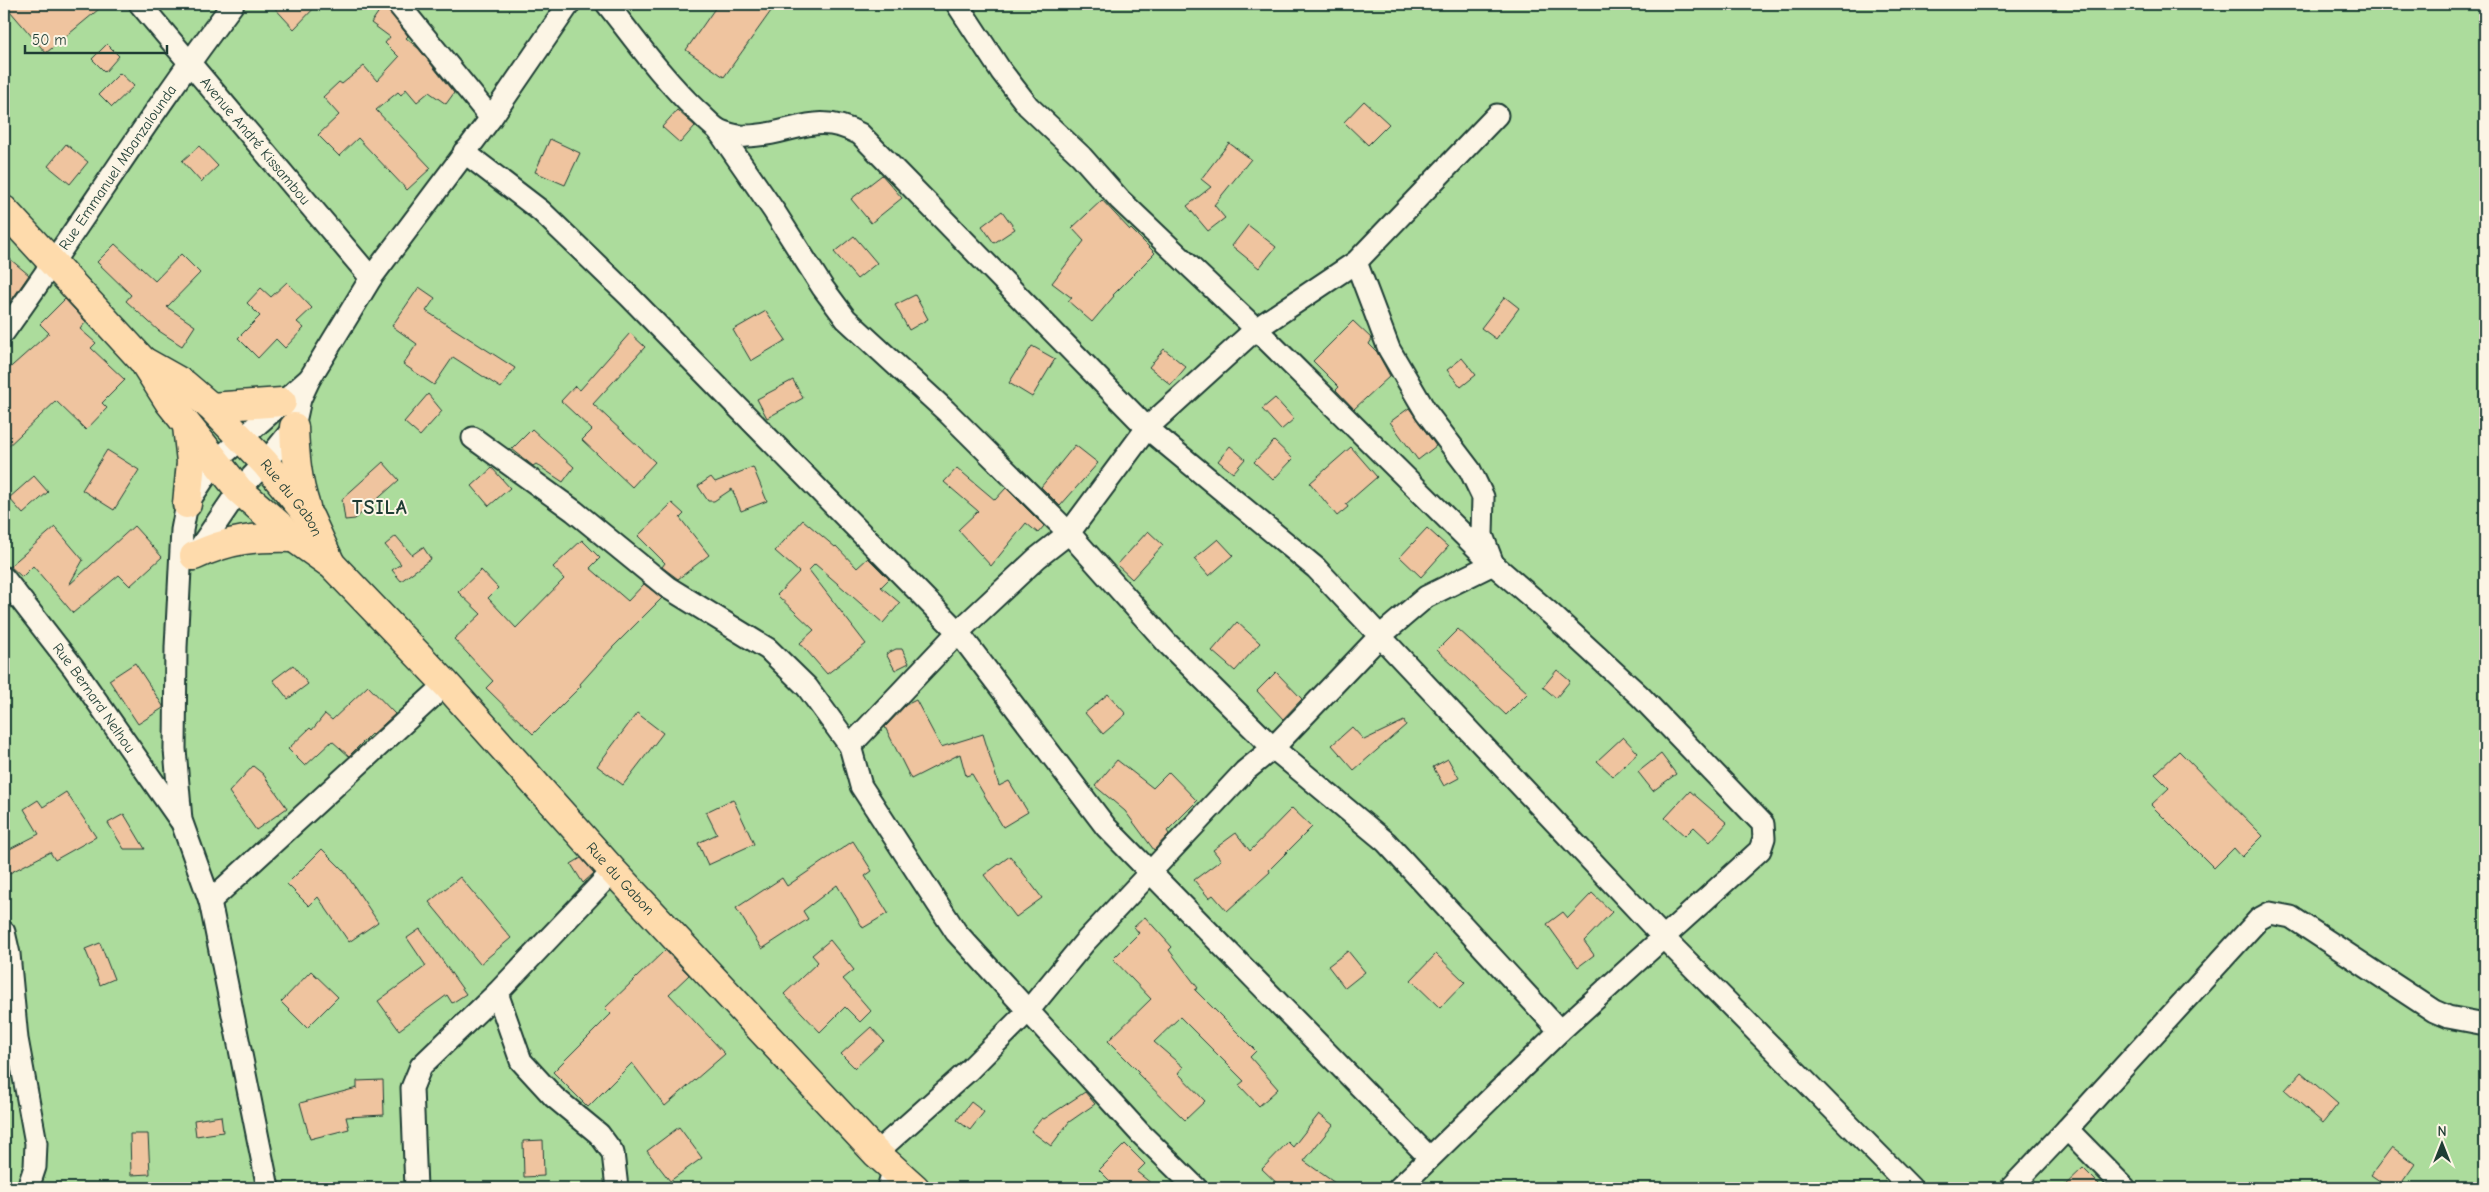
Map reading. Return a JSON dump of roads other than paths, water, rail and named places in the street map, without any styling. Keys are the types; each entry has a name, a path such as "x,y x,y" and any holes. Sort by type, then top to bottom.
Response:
{"highway":[{"path":"4,210 143,361"},
{"name":"Rue du Gabon","path":"143,361 184,384 211,406 242,438 265,463 302,528 332,565 446,684 613,871 886,1170 915,1188"},
{"name":"Rue du Gabon","path":"143,361 187,426 240,490 302,528"},
{"path":"211,406 282,402"},
{"path":"186,504 191,462 187,426"},
{"path":"188,565 221,543 302,528 300,488 295,461 294,427"}],"street":[{"name":"Avenue André Kissambou","path":"140,4 372,278"},
{"name":"Rue Emmanuel Mbanzalounda","path":"4,332 54,263 189,61 233,4"},
{"path":"398,4 491,118"},
{"path":"188,565 240,490 294,427 300,399 310,378 372,278 491,118 570,4"},
{"path":"607,4 674,89 718,130 774,211 823,288 846,319 946,411 1069,533 1167,643 1273,748 1386,842 1560,1031"},
{"path":"957,4 1001,71 1028,106 1081,156 1120,200 1256,329 1493,564 1551,614 1640,696 1763,824 1764,838 1760,850 1560,1031 1399,1188"},
{"path":"850,746 958,632 1037,558 1069,533 1147,428 1256,329 1356,262 1497,115"},
{"path":"718,130 744,137 767,134 817,122 832,122 860,134 1147,428 1316,568 1664,938 1911,1188"},
{"path":"464,152 541,211 622,289 958,632 1106,827 1429,1157"},
{"path":"1356,262 1389,349 1426,412 1470,470 1483,497 1482,535 1493,564"},
{"path":"268,1188 210,901 181,820 175,749 176,647 188,565 182,530 186,504 215,462 310,378"},
{"path":"473,438 574,511 667,587 768,649 807,687 850,746 861,786 950,924 1140,1133 1196,1188"},
{"path":"886,1170 968,1071 1028,1011 1084,944 1245,771 1273,748 1379,637 1426,597 1493,564"},
{"name":"Rue Bernard Nelhou","path":"4,578 73,667 181,820"},
{"path":"210,901 446,684"},
{"path":"416,1188 412,1088 421,1066 497,993 613,871"},
{"path":"2011,1188 2258,919 2270,913 2291,917 2434,1011 2448,1017 2485,1024"},
{"path":"4,932 10,954 17,1039 36,1143 35,1167 28,1188"},
{"path":"497,993 522,1061 554,1097 599,1134 614,1153 617,1188"},
{"path":"2067,1129 2125,1188"}],"district":[{"name":"TSILA","path":"380,507"}]}
